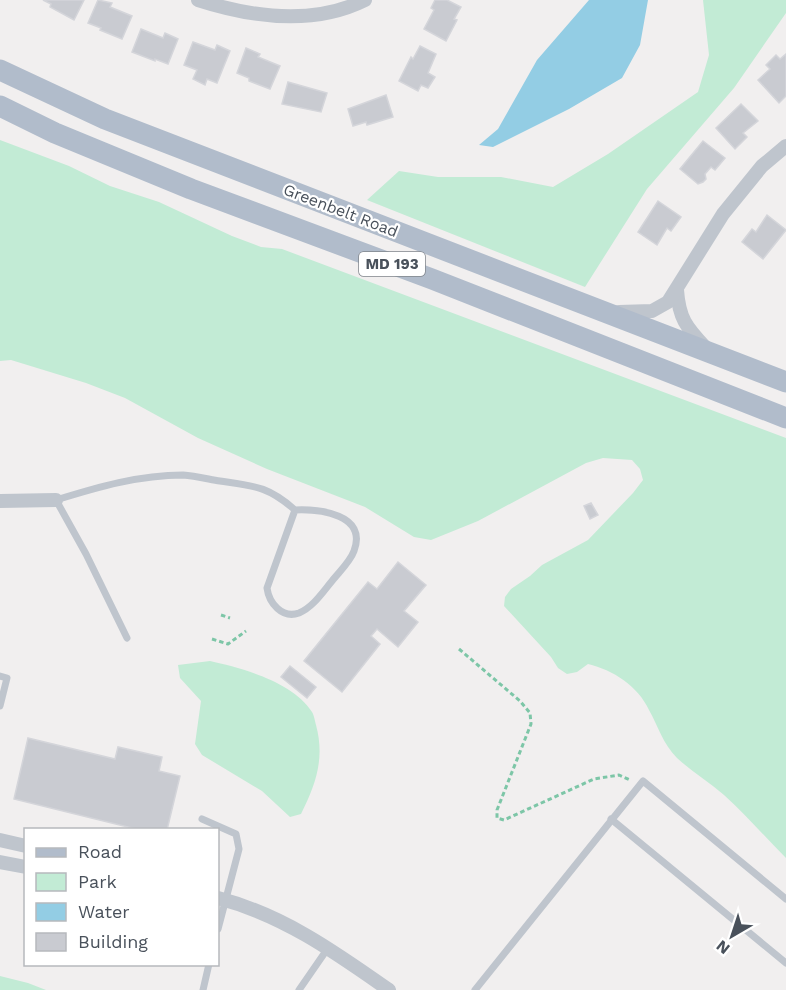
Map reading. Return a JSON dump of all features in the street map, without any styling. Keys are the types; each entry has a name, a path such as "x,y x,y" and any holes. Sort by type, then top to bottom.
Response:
{"main road":[{"name":"Greenbelt Road","path":"0,70 105,119 786,382"},
{"name":"Greenbelt Road","path":"0,106 55,132 191,189 410,271 786,418"},
{"path":"731,396 742,365"}],"street":[{"path":"198,0 244,12 288,16 328,12 365,0"},
{"path":"602,311 631,313 652,311 668,302 723,214 762,166 786,146"},
{"path":"677,290 678,307 686,327 710,353"},
{"path":"0,501 56,500"},
{"path":"0,840 24,846"},
{"path":"0,862 24,867"},
{"path":"221,899 291,926 328,947 389,990"}],"lane":[{"path":"127,638 86,554 56,500 114,482 184,475 264,489 279,496 295,510 323,511 341,516 353,528 356,541 354,552 312,605 297,613 287,614 272,604 268,598 267,588 295,510"},
{"path":"0,676 7,678 0,706"},
{"path":"475,990 643,781 786,899"},
{"path":"202,819 236,834 239,849 221,899 219,919"},
{"path":"611,819 786,963"},
{"path":"298,990 328,947"},
{"path":"203,990 209,966"}],"path":[{"path":"221,615 230,618"},
{"path":"212,639 228,644 246,631"},
{"path":"459,649 520,701 530,713 531,724 497,810 497,818 504,820 594,779 620,775 632,781"}],"green space":[{"path":"703,0 786,0 786,13 734,88 647,189 585,287 367,200 399,171 438,177 501,177 553,187 608,154 698,92 709,55"},
{"path":"0,140 69,166 110,186 159,202 261,247 282,249 786,438 786,858 724,795 672,753 644,701 631,686 607,670 588,664 577,672 567,674 558,668 551,657 504,606 505,597 511,589 542,565 588,540 633,493 643,480 640,469 632,460 603,458 586,463 478,521 431,540 414,537 365,507 267,469 198,438 125,398 86,383 11,360 0,361"},
{"path":"210,661 251,672 280,685 293,692 312,712 319,737 318,771 301,814 290,817 262,791 202,755 195,744 201,701 180,678 178,665"},
{"path":"0,976 28,983 46,990 0,990"}],"water":[{"path":"589,0 648,0 640,45 622,78 569,109 493,147 479,145 498,129 537,60"}],"building":[{"path":"43,0 84,0 74,20 50,7 51,4"},
{"path":"98,0 112,3 110,7 132,16 122,39 88,23"},
{"path":"435,0 447,0 461,7 446,41 424,29 434,10 431,8"},
{"path":"141,29 163,38 165,33 178,39 168,64 132,52"},
{"path":"193,42 215,50 217,45 230,51 217,83 207,79 205,85 193,79 197,70 184,65"},
{"path":"420,46 436,54 428,73 435,77 428,88 421,85 418,91 399,81 411,57 413,59"},
{"path":"246,48 260,54 258,57 280,66 270,89 249,81 249,78 237,73"},
{"path":"786,54 786,96 779,103 758,80 770,69 766,65 776,55 780,59"},
{"path":"288,82 327,93 321,112 282,104"},
{"path":"386,95 393,117 367,125 366,122 353,126 348,109"},
{"path":"741,104 758,121 743,133 747,137 735,149 716,128"},
{"path":"703,141 725,158 715,170 711,167 705,174 706,179 698,184 680,169"},
{"path":"658,201 681,217 671,231 667,228 657,245 638,232"},
{"path":"767,215 786,230 763,259 742,242 752,229 756,232"},
{"path":"591,503 598,515 590,519 584,506"},
{"path":"398,562 426,585 404,611 418,622 398,647 377,629 371,636 380,644 342,692 304,661 368,582 377,589"},
{"path":"290,666 316,687 307,698 281,677"},
{"path":"28,738 115,759 118,747 162,757 159,771 180,776 167,828 132,828 14,799"}]}
